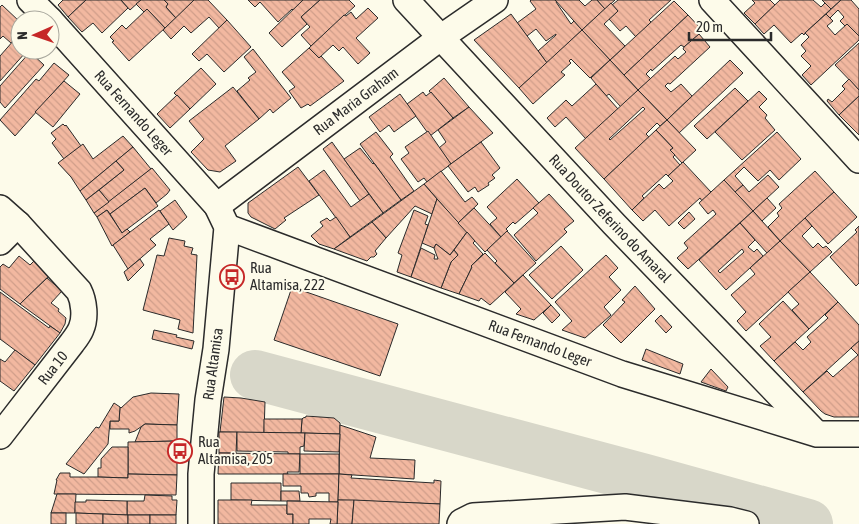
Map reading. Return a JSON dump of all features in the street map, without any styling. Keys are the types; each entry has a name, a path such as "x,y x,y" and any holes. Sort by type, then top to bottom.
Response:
{"street":[{"name":"Rua Fernando Leger","path":"30,0 40,10"},
{"name":"Rua Doutor Zeferino do Amaral","path":"406,0 614,224 817,434"},
{"name":"Rua Maria Graham","path":"222,217 440,38 495,0"},
{"path":"712,0 859,160"},
{"name":"Rua Fernando Leger","path":"60,31 222,217 622,374 817,434 859,434"},
{"path":"0,242 9,216"},
{"name":"Rua 10","path":"0,436 72,343 82,327 84,312 83,298 80,291 9,216"},
{"name":"Rua Altamisa","path":"201,524 201,474 208,400 216,349 222,217"},
{"path":"460,524 473,516 624,515 730,520 746,524"}],"building":[{"path":"63,0 86,0 68,17 58,5"},
{"path":"86,0 121,0 128,8 102,33 93,23 82,32 68,17"},
{"path":"121,0 141,0 130,10"},
{"path":"141,0 164,0 168,4 166,7 176,18 165,28 147,9 144,12 136,4"},
{"path":"164,0 194,0 176,18 166,7 168,4"},
{"path":"194,0 208,0 227,20 219,28 209,17 191,33 184,26 171,39 163,30"},
{"path":"248,0 303,0 278,22 260,2 255,7"},
{"path":"303,0 320,0 301,17 307,24 282,47 269,33"},
{"path":"320,0 349,0 355,6 311,46 301,35 310,27 301,17"},
{"path":"531,0 557,1 571,24 574,21 582,30 547,63 538,51 556,34 546,41 536,29 527,36 517,23 536,9"},
{"path":"555,0 579,0 585,6 592,0 597,0 605,9 582,30"},
{"path":"597,0 615,0 605,9"},
{"path":"618,0 671,0 649,20 651,22 636,37 626,26 620,31 609,19 618,11 612,5"},
{"path":"752,0 770,0 775,5 755,24 744,13 755,3"},
{"path":"780,0 813,0 821,7 825,3 831,9 804,35 802,33 791,43 774,25 764,34 755,24"},
{"path":"822,0 841,0 831,9"},
{"path":"841,0 851,0 859,9 859,36 847,24 845,26 840,21 844,17 838,10 830,18 826,14"},
{"path":"674,1 688,15 624,75 610,60"},
{"path":"611,3 618,11 604,24 625,46 610,60 582,30"},
{"path":"2,5 10,13 10,42 3,36 0,39 0,7"},
{"path":"368,8 378,18 356,38 370,53 358,64 343,47 339,51 333,45 319,58 309,48 344,15 346,16 351,12 356,19"},
{"path":"147,9 165,28 129,61 112,42 114,41 110,37 122,25 126,29"},
{"path":"511,14 547,63 519,88 474,40"},
{"path":"826,14 833,21 827,26 835,35 847,24 859,36 859,40 811,85 802,75 811,66 801,56 806,51 801,45 809,37 805,33"},
{"path":"688,15 703,31 684,47 681,45 652,71 651,69 646,74 651,79 638,90 624,75"},
{"path":"227,20 251,47 224,72 207,54 199,61 192,54"},
{"path":"582,30 610,60 590,78 571,59 569,61 571,63 561,72 565,75 533,104 519,88"},
{"path":"699,34 710,47 670,84 668,83 665,86 671,92 681,84 692,96 667,120 638,90 675,56 678,59 686,52 683,49 684,47"},
{"path":"859,43 859,90 835,65"},
{"path":"10,45 10,60 19,60 0,81 0,56"},
{"path":"309,48 319,58 321,56 344,81 310,106 308,104 301,108 289,91 295,87 282,72"},
{"path":"253,49 291,98 273,113 270,109 259,119 237,91 256,72 244,57"},
{"path":"23,60 39,60 44,65 5,108 0,102 0,86"},
{"path":"610,60 638,90 621,107 609,94 606,96 591,78"},
{"path":"730,60 743,73 679,133 667,120"},
{"path":"54,63 69,75 15,136 0,120 36,79 39,81"},
{"path":"201,68 216,84 190,109 174,93"},
{"path":"444,78 469,107 453,118 429,91"},
{"path":"849,79 859,90 859,96 839,115 827,101 828,99 832,102 845,89 842,86"},
{"path":"64,81 80,94 53,127 35,112"},
{"path":"596,84 618,109 586,139 566,117 555,127 547,118 566,100 572,106"},
{"path":"233,87 259,119 225,146 236,161 220,172 208,170 191,152 204,139 189,121"},
{"path":"735,88 748,101 707,139 694,126"},
{"path":"638,90 667,120 660,126 657,123 646,134 649,137 604,179 575,148","holes":["643,107 645,109 610,140 609,139"]},
{"path":"759,91 767,99 759,107 767,115 765,118 775,130 742,160 715,132"},
{"path":"423,92 426,96 431,92 453,118 430,136 407,104"},
{"path":"400,94 416,116 394,132 389,125 380,132 369,117"},
{"path":"177,95 190,109 170,128 157,114"},
{"path":"859,96 859,135 839,115"},
{"path":"469,107 493,133 451,164 439,148 446,142 438,130"},
{"path":"667,120 696,150 682,163 670,150 673,148 656,130"},
{"path":"63,124 66,125 81,146 64,159 52,143 56,139 51,133"},
{"path":"656,130 673,148 670,150 680,165 668,176 666,174 642,196 644,198 632,210 604,179"},
{"path":"428,131 451,164 427,182 424,178 418,182 401,159 409,153 405,147"},
{"path":"376,132 393,154 390,157 414,191 401,200 360,144"},
{"path":"777,132 801,159 779,180 770,170 758,181 744,167 735,176 743,185 735,192 724,180"},
{"path":"123,136 133,147 80,191 71,177 58,163 83,144 93,159"},
{"path":"332,142 369,194 360,201 323,149"},
{"path":"481,142 500,168 492,175 495,178 488,183 489,185 478,192 475,187 468,192 448,166"},
{"path":"133,147 151,169 109,202 99,190 124,170 116,161"},
{"path":"360,148 374,163 401,200 383,213 344,159"},
{"path":"116,161 124,170 86,200 80,191"},
{"path":"683,162 711,192 702,201 700,198 669,226 655,210 643,221 632,210 659,184 664,189 673,181 668,176"},
{"path":"298,167 319,195 284,218 286,220 275,229 251,217 248,213 248,203"},
{"path":"152,168 170,190 167,194 156,203 145,188 110,214 107,210 97,217 94,213"},
{"path":"324,170 351,207 369,194 383,213 350,237 309,181"},
{"path":"441,171 465,202 472,197 478,204 458,223 424,184"},
{"path":"815,171 834,192 780,241 768,227 779,216 777,213 782,208 779,204"},
{"path":"768,175 779,187 753,211 735,192 743,185 749,192"},
{"path":"517,179 539,203 515,224 513,222 506,229 508,231 501,237 490,224 497,218 487,207"},
{"path":"724,180 753,211 688,269 677,258 688,248 684,243 716,214 713,210 708,214 699,203"},
{"path":"424,184 437,199 432,214 415,206 386,238 372,222"},
{"path":"145,188 158,206 122,233 110,214"},
{"path":"99,190 109,202 94,213 86,200"},
{"path":"834,192 857,217 828,244 805,218"},
{"path":"549,194 574,221 564,229 567,232 536,261 514,235 538,213 533,208"},
{"path":"767,198 776,208 762,221 753,211"},
{"path":"437,199 467,232 450,255 436,244 434,248 422,243"},
{"path":"175,200 187,217 173,230 160,211"},
{"path":"474,208 501,237 485,252 458,223"},
{"path":"107,210 122,233 127,229 130,232 112,246 97,217"},
{"path":"159,210 169,224 150,239 156,245 128,269 113,245"},
{"path":"414,210 428,216 425,224 428,225 411,277 397,272 402,255 398,253"},
{"path":"753,211 780,241 767,253 740,223"},
{"path":"689,212 695,219 684,229 678,223"},
{"path":"336,217 350,237 334,249 319,244 311,236 323,226 320,222 327,218 330,221"},
{"path":"805,218 812,226 802,236 813,248 818,243 823,248 826,246 832,252 810,272 780,241"},
{"path":"372,222 386,238 375,251 377,254 374,257 367,261 334,249"},
{"path":"740,223 755,240 748,247 754,252 757,249 763,256 726,290 699,260","holes":["742,249 744,252 720,273 718,271"]},
{"path":"859,226 859,283 856,286 830,257 857,232 855,230"},
{"path":"507,231 536,263 514,283 495,263 497,261 487,250"},
{"path":"467,232 475,241 473,243 483,254 471,266 459,294 441,288 451,262 458,255 454,250"},
{"path":"169,238 185,241 184,246 193,248 191,254 197,255 193,333 178,329 180,320 143,310 157,255 164,256"},
{"path":"780,241 810,272 746,331 737,321 746,312 731,295 755,274 750,268"},
{"path":"436,244 450,255 454,250 458,255 451,262 441,288 411,277 421,248 435,255 434,259 438,259 434,248"},
{"path":"561,246 583,270 552,299 529,275"},
{"path":"485,253 514,283 490,305 481,298 479,301 459,294 471,266"},
{"path":"606,255 618,268 609,277 621,290 604,307 611,315 585,338 562,330 572,321 555,302"},
{"path":"19,256 30,265 39,256 54,271 20,304 0,289 0,267 3,264 9,268"},
{"path":"140,259 144,265 128,281 124,272"},
{"path":"810,272 838,302 809,329 792,310 799,304 788,292"},
{"path":"523,275 551,305 534,320 516,314 521,309 505,292"},
{"path":"47,278 62,291 51,303 66,318 60,333 20,304"},
{"path":"635,286 655,309 621,343 603,325 625,302 622,300"},
{"path":"292,287 398,324 380,376 274,340"},
{"path":"0,292 49,328 50,326 60,333 35,365 0,339"},
{"path":"783,301 809,329 774,361 760,346 771,337 759,324"},
{"path":"838,302 859,325 859,341 803,392 774,361 795,342 803,350 811,342 807,337 828,318 825,315"},
{"path":"551,305 560,315 552,323 543,313"},
{"path":"661,315 672,327 666,333 655,321"},
{"path":"154,330 194,341 192,349 152,339"},
{"path":"859,341 859,417 834,417 825,414 803,392 827,371 833,377 858,355 851,348"},
{"path":"646,349 683,364 680,374 642,360"},
{"path":"15,350 35,365 14,391 0,381 0,359 5,362"},
{"path":"711,369 728,387 726,391 701,382"},
{"path":"151,393 179,394 177,425 145,424 129,433 129,429 110,429 110,421 119,421 120,407 133,397"},
{"path":"224,397 265,402 264,433 220,432"},
{"path":"114,403 120,407 119,421 110,421 108,444 84,474 66,464 96,427 99,428"},
{"path":"306,416 334,418 340,423 340,434 301,433 302,419"},
{"path":"264,419 302,419 301,433 264,433"},
{"path":"145,424 177,425 177,441 135,442 141,427"},
{"path":"340,425 376,437 370,458 415,460 414,479 339,474"},
{"path":"219,432 237,432 236,453 219,453"},
{"path":"237,432 305,433 304,446 300,447 300,454 237,451"},
{"path":"305,433 340,434 339,452 304,451"},
{"path":"177,441 177,475 128,474 128,442"},
{"path":"112,447 128,447 128,478 98,477 101,459"},
{"path":"219,453 300,454 299,472 287,472 288,474 218,474"},
{"path":"300,454 339,454 339,474 300,474"},
{"path":"60,473 70,473 70,477 128,478 128,474 177,475 176,495 54,494 56,480"},
{"path":"283,474 339,474 338,502 329,502 329,493 316,493 316,496 309,497 308,493 301,493 301,486 283,486"},
{"path":"339,474 352,475 351,478 434,483 434,480 441,481 440,504 338,500"},
{"path":"231,483 281,483 281,501 231,500"},
{"path":"281,491 299,491 300,501 281,501"},
{"path":"57,494 76,494 75,513 51,513"},
{"path":"145,495 172,496 172,500 177,500 176,515 127,515 127,501 144,501"},
{"path":"86,500 127,501 127,515 75,513 75,502 86,502"},
{"path":"218,500 252,500 251,505 287,505 287,514 293,514 293,524 218,524"},
{"path":"338,500 354,500 352,524 337,524"},
{"path":"354,500 440,504 439,524 352,524"},
{"path":"287,501 338,502 337,524 330,524 331,519 309,519 309,524 293,524 293,514 287,514"},
{"path":"51,513 66,513 66,524 51,524"},
{"path":"76,513 103,514 103,524 76,524"},
{"path":"103,514 128,515 128,524 103,524"},
{"path":"128,515 150,515 150,524 128,524"},
{"path":"150,515 176,515 176,524 150,524"}],"waterway":[{"path":"255,375 808,524"}],"place":[{"name":"Rua Altamisa, 222","path":"232,277"},
{"name":"Rua Altamisa, 205","path":"180,451"}]}
